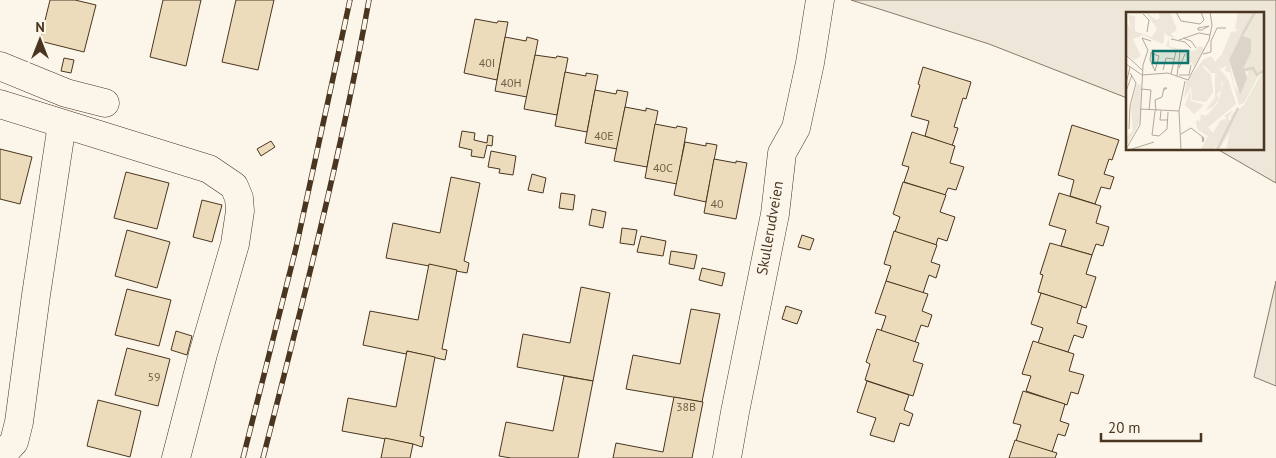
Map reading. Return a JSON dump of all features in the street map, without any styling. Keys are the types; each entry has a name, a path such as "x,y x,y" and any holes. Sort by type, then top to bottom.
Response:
{"street":[{"name":"Skullerudveien","path":"727,458 734,412 775,214 782,153 796,128 810,63 820,0"},
{"path":"0,66 66,93 105,103"},
{"path":"0,104 210,169 234,186 239,198 240,211 235,244 202,354 176,458"},
{"path":"0,457 14,442 20,422 36,295 62,124"}],"shaded area":[{"path":"851,0 1276,0 1276,183 1219,150 1264,150 1264,12 1126,12 1126,98 989,44"},
{"path":"1276,281 1276,386 1254,377"}],"building":[{"path":"50,0 75,0 96,5 84,52 40,41"},
{"path":"163,0 201,0 186,66 150,57"},
{"path":"236,0 274,0 258,70 222,62"},
{"path":"475,19 497,23 498,21 508,22 497,80 464,73"},
{"path":"505,37 526,41 527,37 538,40 527,97 495,91"},
{"path":"535,55 568,58 557,115 524,109"},
{"path":"64,58 74,60 71,73 61,71"},
{"path":"923,67 971,82 966,99 963,98 954,127 958,128 952,146 925,136 929,121 911,116"},
{"path":"565,72 586,76 586,73 598,75 587,132 555,126"},
{"path":"595,90 616,94 617,90 628,92 617,149 585,143"},
{"path":"625,107 646,111 646,108 658,111 647,167 614,161"},
{"path":"655,124 687,128 677,184 645,178"},
{"path":"1072,125 1119,140 1112,160 1109,159 1104,174 1114,177 1110,189 1101,187 1095,204 1070,196 1074,180 1058,175"},
{"path":"462,131 475,133 474,140 487,143 488,135 493,136 492,146 487,145 484,158 471,156 472,150 459,147"},
{"path":"912,132 955,146 950,163 964,167 956,190 948,188 945,195 904,182 909,167 902,165"},
{"path":"271,141 275,147 261,156 257,149"},
{"path":"685,142 706,146 706,143 717,145 706,202 674,195"},
{"path":"0,149 32,157 20,204 0,199"},
{"path":"491,151 516,156 513,175 499,173 500,169 488,167"},
{"path":"714,159 747,163 736,219 704,213"},
{"path":"126,172 169,183 157,229 114,218"},
{"path":"532,174 546,178 543,193 528,190"},
{"path":"451,177 480,183 464,261 469,263 467,273 386,258 393,223 440,233"},
{"path":"903,182 946,195 940,212 955,217 947,241 938,238 936,245 895,232 900,217 893,214"},
{"path":"561,193 575,195 573,210 559,208"},
{"path":"1059,193 1101,206 1096,223 1109,227 1103,246 1096,244 1092,255 1061,246 1066,230 1049,225"},
{"path":"202,200 222,205 212,242 193,237"},
{"path":"592,209 606,212 603,228 589,225"},
{"path":"622,228 637,230 634,245 620,243"},
{"path":"127,230 170,242 157,288 115,276"},
{"path":"894,231 937,245 931,262 940,265 936,278 929,275 923,293 886,281 891,266 884,264"},
{"path":"802,235 814,239 810,250 798,247"},
{"path":"641,236 666,241 663,256 637,252"},
{"path":"1050,243 1092,255 1086,274 1096,277 1086,308 1038,292 1043,275 1040,274"},
{"path":"671,251 697,255 694,269 669,264"},
{"path":"429,264 457,270 442,349 447,350 445,360 407,351 406,354 363,345 370,311 418,320"},
{"path":"702,268 725,273 722,286 699,280"},
{"path":"886,281 928,294 922,311 932,315 928,327 921,325 915,342 881,331 886,316 875,313"},
{"path":"581,287 610,293 593,381 517,367 523,334 570,343"},
{"path":"127,289 171,300 159,346 115,335"},
{"path":"1041,293 1082,306 1077,323 1087,326 1083,338 1074,335 1068,352 1038,343 1043,328 1031,324"},
{"path":"786,306 802,311 797,324 782,319"},
{"path":"691,309 720,314 702,402 626,389 633,355 680,364"},
{"path":"877,329 919,343 913,361 923,364 913,396 865,380 870,364 866,362"},
{"path":"176,331 192,336 187,355 171,350"},
{"path":"1033,341 1074,354 1069,371 1084,375 1078,394 1071,392 1067,405 1026,391 1031,376 1022,374"},
{"path":"127,348 170,359 158,406 115,395"},
{"path":"407,351 435,357 420,436 424,437 422,447 342,431 348,398 396,407"},
{"path":"564,376 593,381 578,458 511,458 499,456 506,422 553,431"},
{"path":"867,381 909,395 904,410 913,414 909,426 900,423 894,442 870,435 876,418 857,412"},
{"path":"1023,391 1065,404 1060,421 1069,424 1065,436 1058,434 1052,452 1016,441 1021,425 1013,423"},
{"path":"674,397 703,402 692,458 613,458 616,443 663,452"},
{"path":"98,400 141,411 130,457 87,446"},
{"path":"385,438 413,444 410,458 381,458"},
{"path":"1015,440 1057,453 1055,458 1009,458"}],"railway":[{"path":"243,458 296,248 350,0"},
{"path":"263,458 333,173 369,0"}]}
